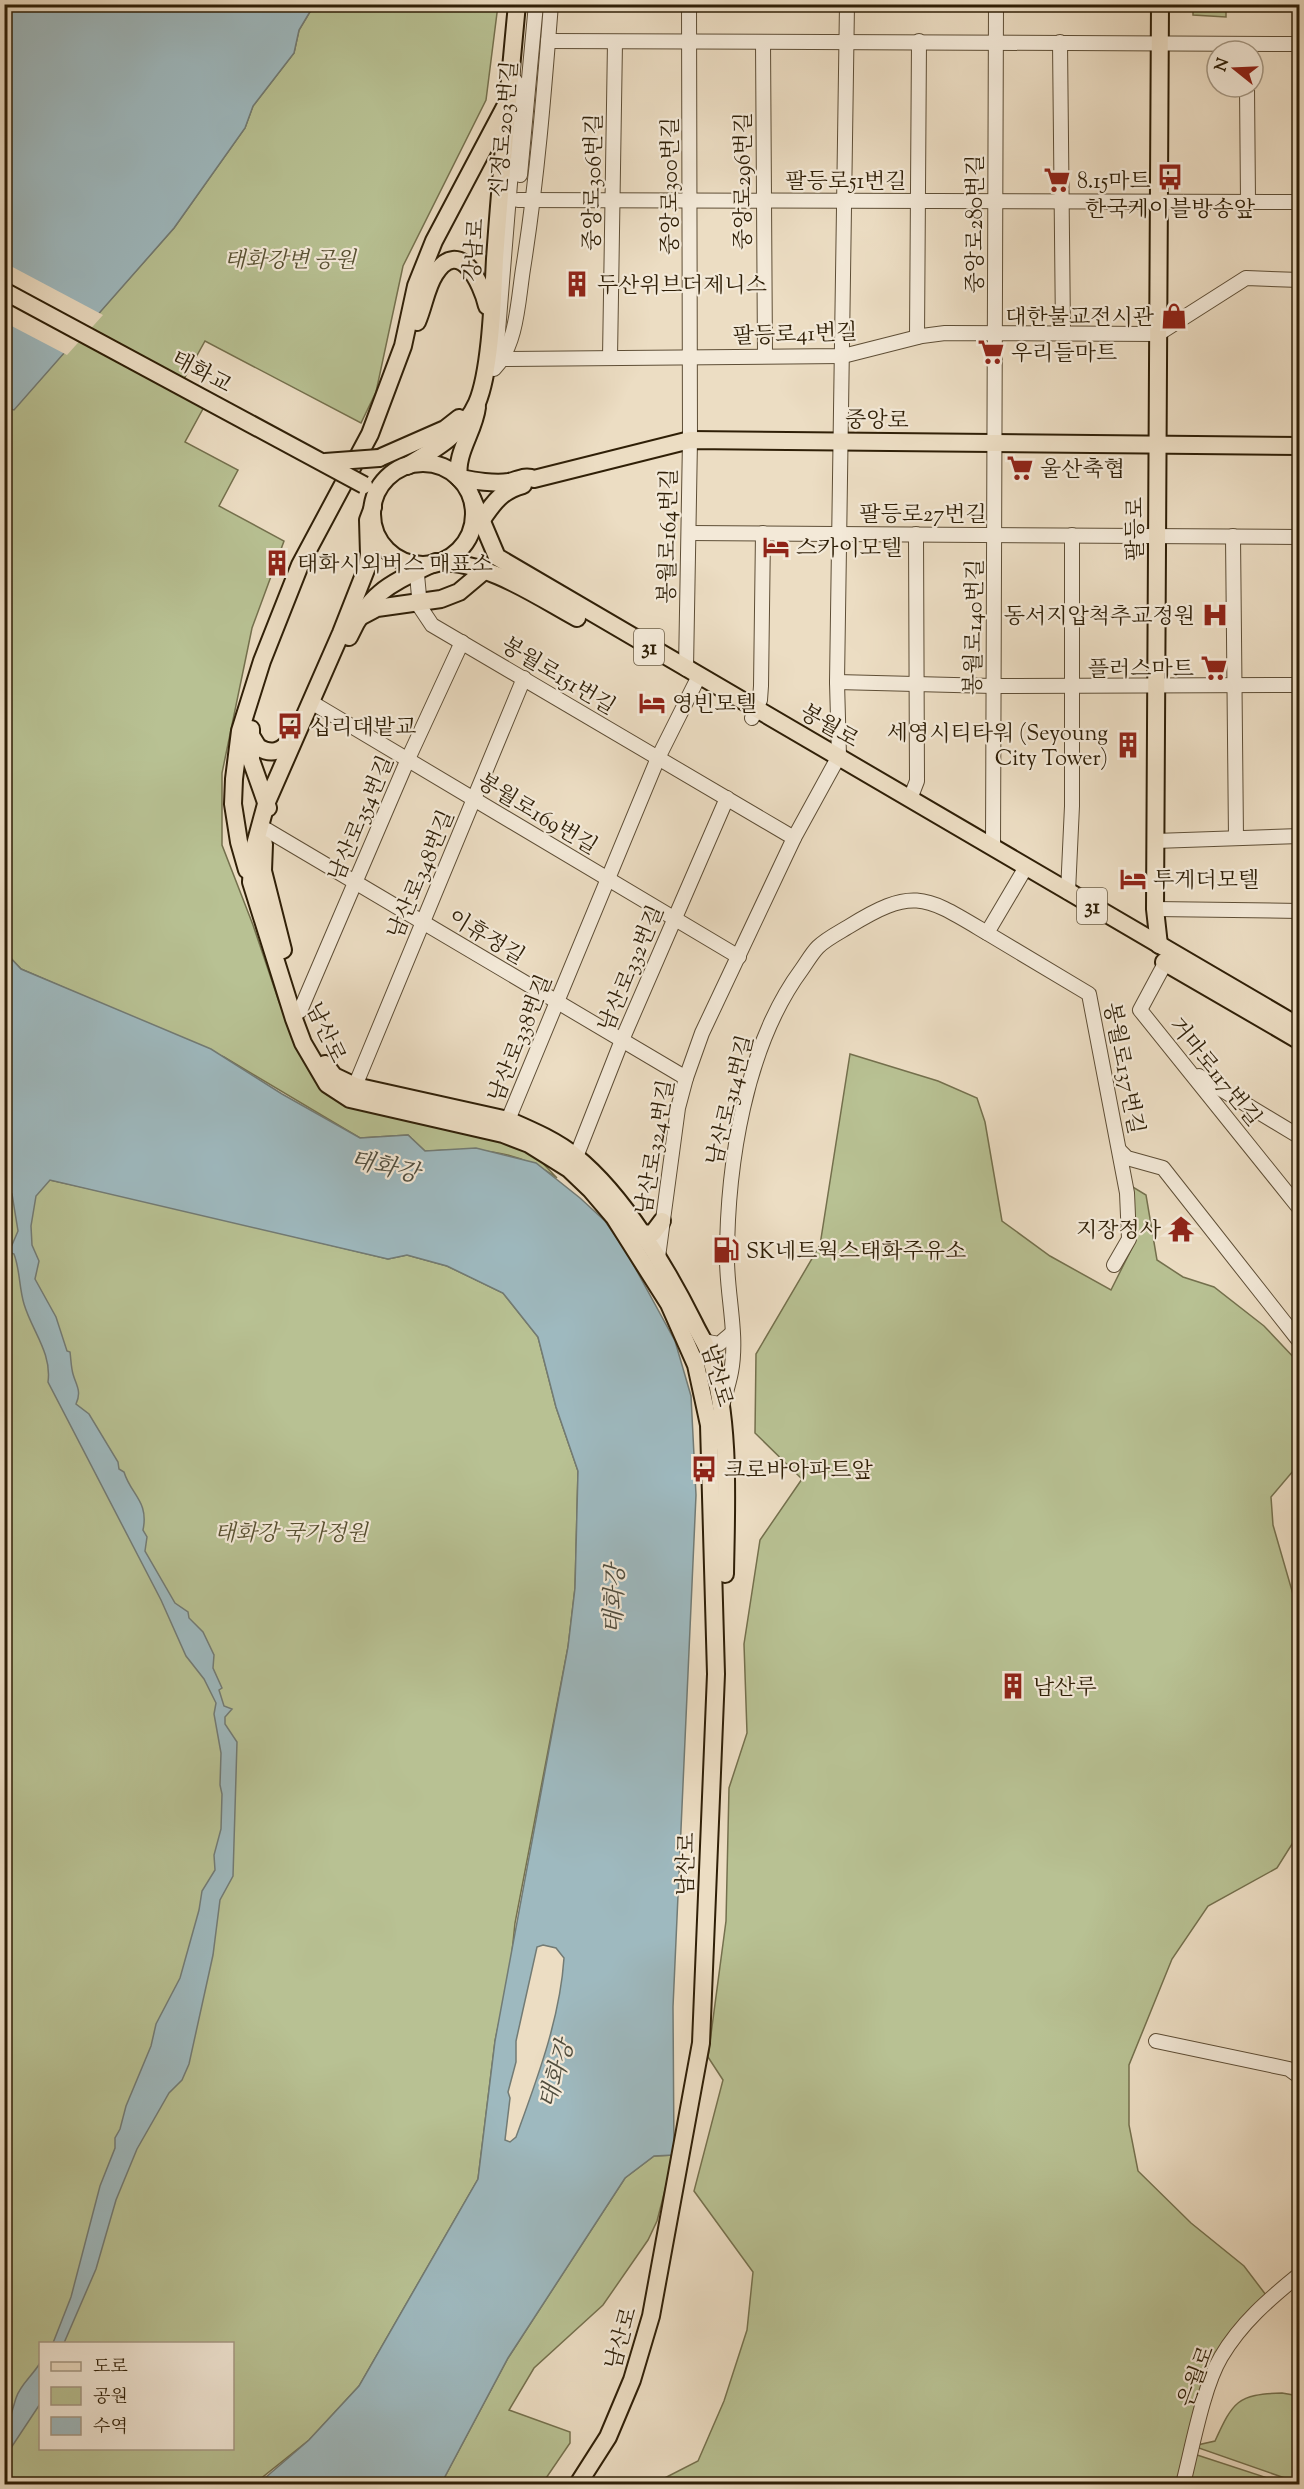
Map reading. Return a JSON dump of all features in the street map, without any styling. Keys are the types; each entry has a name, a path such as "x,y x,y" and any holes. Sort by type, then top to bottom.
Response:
{"main road":[{"name":"강남로","path":"459,478 462,452 475,421 495,326 506,105 517,4"},
{"name":"팔등로","path":"1160,4 1155,909 1165,954"},
{"path":"251,882 238,842 233,804 234,779 240,731 262,661 300,565 370,434 403,346 416,286 434,241 506,105"},
{"path":"403,346 417,323 434,276 441,266 450,262 459,261 469,266 476,275 495,326"},
{"name":"태화교","path":"4,291 325,462 372,494"},
{"path":"325,462 379,458 445,429 479,397"},
{"path":"479,397 445,443 387,478 372,494 375,530 381,542 416,568 437,562 456,553 494,500 507,490 528,484 534,479"},
{"name":"중앙로","path":"459,478 487,483 508,482 529,477 534,479 690,440 1299,446"},
{"path":"407,466 434,464 450,470 459,478 482,518"},
{"name":"남산로","path":"372,494 368,520 367,567 300,726 253,852 251,882 303,1042 327,1084 350,1099 503,1134 529,1144 568,1169 584,1183 614,1217 669,1304 696,1365 709,1425 716,1674 701,2043 651,2316 632,2380 616,2418 604,2444 578,2484"},
{"path":"468,537 474,513 472,498"},
{"name":"31","path":"482,518 497,557 693,677"},
{"path":"437,562 466,564 484,571 540,597 624,645 693,677 1165,954 1299,1041"},
{"name":"남산로","path":"416,568 381,590 360,618 349,636 272,802 263,850 263,871 300,1011 321,1059 334,1076 355,1086 508,1120 576,1156 608,1189 658,1257 710,1356 720,1411 726,1478 725,1652 706,2051 660,2312 644,2376 614,2445 589,2484"},
{"path":"360,618 377,608 441,599 459,592 484,571"},
{"name":"남산로","path":"262,661 263,686 250,734 251,760 272,802"},
{"path":"250,734 258,747 264,751 278,752 284,748 300,726"},
{"name":"봉월로","path":"837,761 910,799 993,847 1024,871 1068,892 1165,954 1299,1027"},
{"path":"234,779 272,802"},
{"path":"641,1234 653,1233 662,1221"}],"street":[{"name":"신정로203번길","path":"495,326 510,290 536,4"},
{"path":"479,397 491,383 515,318 534,200 551,4"},
{"name":"중앙로300번길","path":"689,4 690,440"},
{"path":"794,838 837,761 847,4"},
{"name":"중앙로280번길","path":"996,4 994,41 996,443"},
{"path":"548,41 994,41 1205,46"},
{"path":"917,337 919,41"},
{"name":"중앙로306번길","path":"610,358 615,42"},
{"name":"중앙로296번길","path":"763,42 765,356"},
{"path":"1060,42 1063,333"},
{"path":"1265,46 1299,44"},
{"path":"499,364 495,326 518,85 510,73"},
{"path":"1247,99 1248,201"},
{"name":"팔등로51번길","path":"518,200 1299,202"},
{"path":"1158,334 1246,278 1299,280"},
{"name":"팔등로41번길","path":"499,364 610,358 843,356 917,337 945,333 1158,334"},
{"name":"봉월로164번길","path":"690,440 688,533 693,677"},
{"name":"봉월로140번길","path":"993,847 996,443"},
{"name":"팔등로27번길","path":"688,533 1299,537"},
{"path":"754,713 761,675 763,533"},
{"path":"910,799 917,781 916,534"},
{"path":"1068,892 1072,806 1072,535"},
{"path":"1233,536 1236,838"},
{"name":"봉월로151번길","path":"416,568 419,601 432,626 794,838"},
{"name":"남산로354번길","path":"300,1011 408,759 462,642"},
{"name":"남산로338번길","path":"508,1120 693,677"},
{"name":"남산로348번길","path":"355,1086 524,678"},
{"path":"837,682 993,686 1299,685"},
{"name":"봉월로169번길","path":"316,705 675,918 741,952"},
{"name":"남산로332번길","path":"576,1156 622,1040 727,798"},
{"name":"이휴정길","path":"268,827 355,882 686,1078"},
{"path":"1155,841 1299,836"},
{"name":"남산로324번길","path":"658,1257 678,1108 686,1078 702,1034 794,838"},
{"path":"987,933 1024,871"},
{"name":"남산로314번길","path":"709,1425 720,1411 732,1371 727,1260 729,1191 737,1140 766,1037 787,989 818,947 872,912 896,902 919,900 933,902 987,933"},
{"path":"1155,909 1299,911"},
{"name":"봉월로137번길","path":"987,933 1089,994 1120,1150 1127,1158 1163,1168 1299,1342"},
{"name":"거마로117번길","path":"1165,954 1140,1010 1299,1209"},
{"path":"1190,1070 1299,1137"},
{"path":"1114,1265 1129,1239 1127,1193 1120,1150"},
{"path":"703,1341 719,1344 732,1333"},
{"path":"1156,2041 1289,2069 1299,2077"},
{"name":"은월로","path":"1183,2484 1205,2401 1220,2358 1256,2310 1299,2274"}],"green space":[{"name":"태화강변 공원","path":"314,5 498,5 486,100 403,266 376,392 361,423 205,341 184,379 211,394 185,442 238,470 219,506 284,541 252,628 222,773 222,845 253,925 279,1002 303,1056 530,1150 557,1178 541,1168 510,1155 477,1150 425,1151 408,1135 360,1138 224,1057 21,969 5,952 5,407 14,409 174,228 245,128 253,106 294,53 299,30"},
{"path":"1193,5 1226,5 1226,17 1193,15"},
{"path":"850,1054 938,1081 977,1098 985,1122 1002,1221 1050,1256 1111,1290 1133,1246 1133,1187 1146,1195 1157,1260 1183,1277 1214,1287 1264,1326 1299,1363 1299,1464 1271,1497 1273,1525 1299,1615 1299,1833 1277,1868 1208,1906 1172,1959 1129,2065 1129,2125 1138,2171 1191,2223 1244,2266 1269,2299 1214,2356 1179,2484 653,2484 698,2461 724,2401 747,2330 753,2272 694,2191 723,2080 708,2057 726,1921 729,1788 747,1733 744,1644 760,1540 802,1479 755,1433 756,1354 820,1245"},
{"name":"태화강 국가정원","path":"4,1170 155,1203 388,1259 407,1255 447,1266 503,1293 538,1337 556,1407 578,1471 575,1588 568,1647 515,1923 510,1971 495,2041 478,2179 359,2386 309,2440 254,2484 5,2484"},
{"path":"674,2155 657,2221 648,2240 603,2305 534,2368 509,2410 570,2432 570,2443 542,2484 441,2484 508,2358 625,2178 654,2156"},
{"path":"1282,2393 1299,2396 1299,2483 1193,2446 1215,2441 1232,2409 1246,2398"},
{"path":"1191,2453 1286,2484 1183,2484"}],"water":[{"path":"4,5 314,5 299,30 294,53 253,106 245,128 174,228 14,410 4,407"},
{"name":"태화강","path":"5,952 21,969 211,1049 282,1094 360,1138 408,1135 425,1151 476,1148 536,1163 605,1221 627,1253 675,1341 691,1396 696,1495 673,2007 674,2155 654,2156 625,2178 508,2358 441,2484 258,2484 309,2440 359,2386 478,2179 495,2041 568,1647 575,1588 578,1471 556,1407 538,1337 503,1293 447,1266 407,1255 388,1259 50,1180 36,1196 31,1226 32,1245 39,1261 35,1279 56,1317 67,1351 70,1352 78,1392 76,1404 89,1414 141,1505 144,1512 143,1530 147,1537 145,1551 175,1603 188,1612 189,1618 203,1632 214,1655 213,1668 222,1688 219,1690 224,1706 232,1709 225,1717 225,1724 237,1742 233,1876 220,1900 213,1955 189,2064 182,2080 169,2093 137,2149 116,2200 96,2269 64,2342 53,2342 71,2297 100,2186 115,2148 115,2138 151,2046 156,2024 180,1978 202,1891 215,1870 214,1855 221,1829 221,1753 214,1714 216,1703 204,1679 186,1656 161,1600 48,1382 47,1361 27,1314 14,1254 9,1252 18,1231 12,1194 5,1186","holes":["543,1945 556,1948 564,1958 553,2026 516,2137 510,2142 505,2140 510,2098 508,2092 516,2062 516,2041 537,1947"]},
{"path":"39,2364 39,2406 5,2457 10,2419 20,2389"}],"pier":[{"path":"5,263 103,315 67,355 4,322"}],"place":[{"name":"한국케이블방송앞","path":"1170,177"},
{"name":"8.15마트","path":"1057,180"},
{"name":"두산위브더제니스","path":"577,284"},
{"name":"대한불교전시관","path":"1174,316"},
{"name":"우리들마트","path":"991,352"},
{"name":"울산축협","path":"1020,468"},
{"name":"스카이모텔","path":"776,547"},
{"name":"태화시외버스 매표소","path":"277,563"},
{"name":"동서지압척추교정원","path":"1215,615"},
{"name":"플러스마트","path":"1214,668"},
{"name":"영빈모텔","path":"652,703"},
{"name":"십리대밭교","path":"290,726"},
{"name":"세영시티타워 (Seyoung City Tower)","path":"1128,745"},
{"name":"투게더모텔","path":"1133,879"},
{"name":"지장정사","path":"1181,1229"},
{"name":"SK네트웍스태화주유소","path":"726,1250"},
{"name":"크로바아파트앞","path":"704,1469"},
{"name":"남산루","path":"1013,1686"}]}
